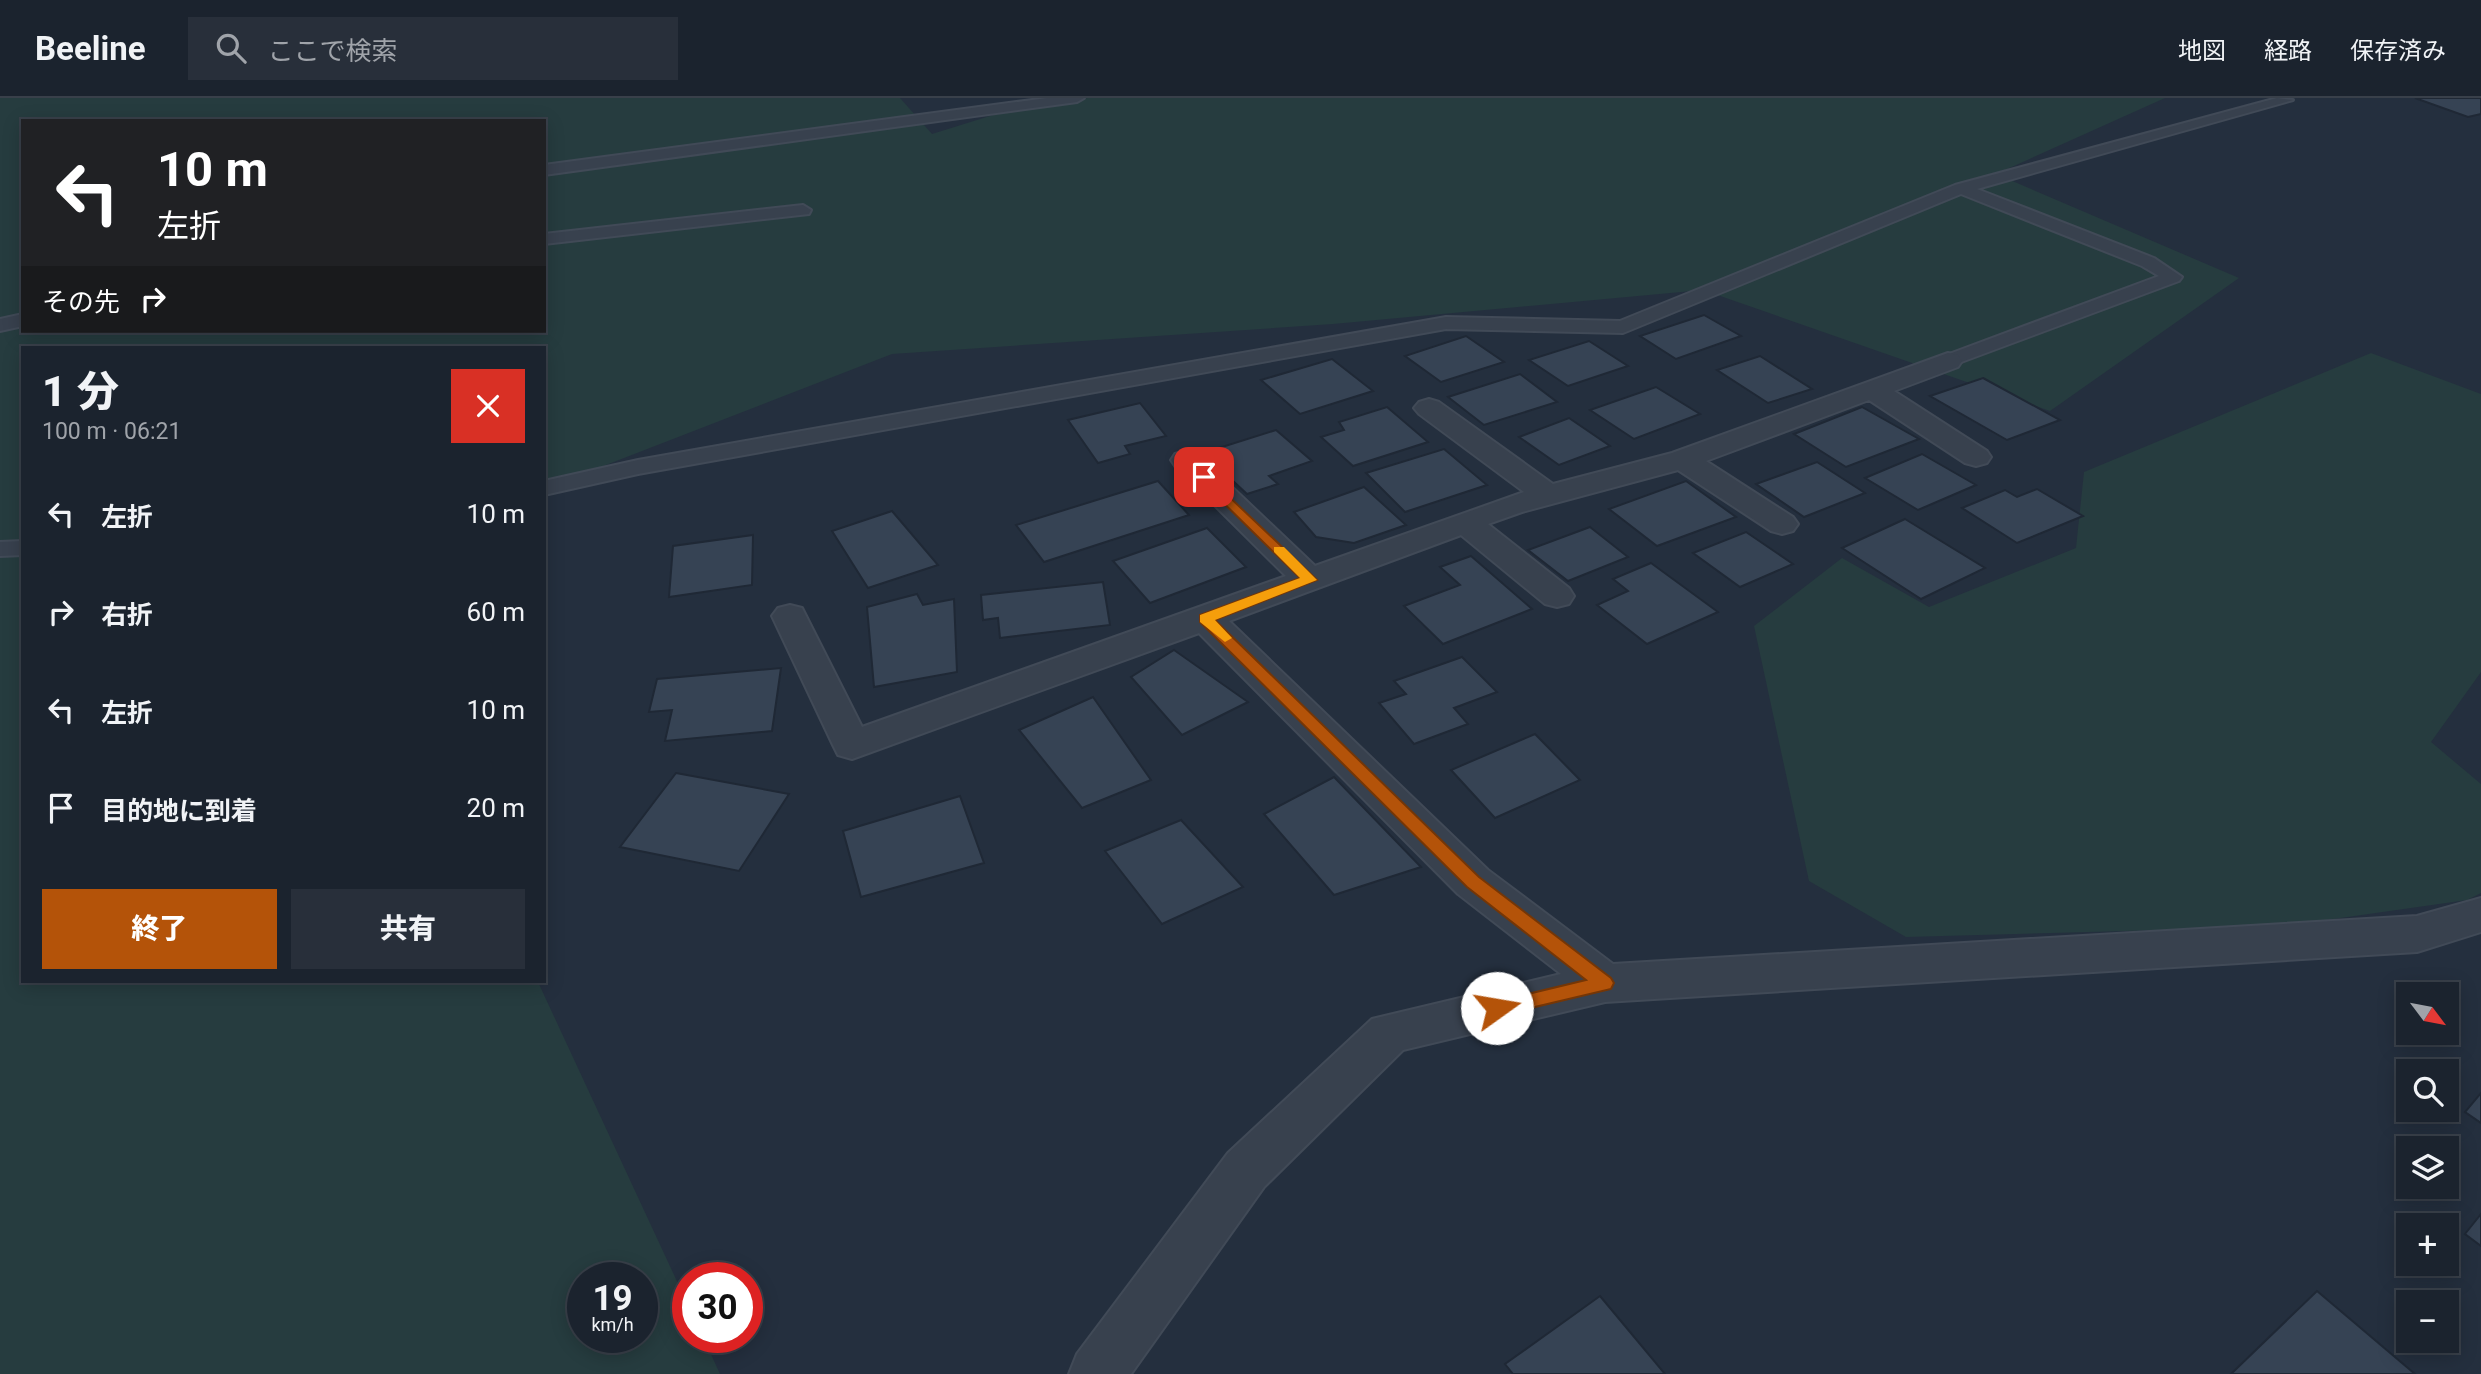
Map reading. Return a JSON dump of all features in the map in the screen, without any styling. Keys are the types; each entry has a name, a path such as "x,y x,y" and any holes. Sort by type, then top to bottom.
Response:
{"street":[{"path":"790,616 852,745 1465,522 1548,495 1683,459 1948,361"},
{"path":"1872,389 1976,457"},
{"path":"1429,408 1548,495"},
{"path":"1683,459 1782,524"},
{"path":"1186,460 1310,580"},
{"path":"1465,522 1557,596"},
{"path":"1205,618 1473,882 1605,983"},
{"path":"1097,1374 1246,1170 1389,1033 1605,983 2417,934 2481,915"}],"lane":[{"path":"546,170 887,127 1077,98"},
{"path":"546,488 638,467 1446,323 1623,327 1961,188 2286,100"},
{"path":"1948,361 2173,277 2148,262 1961,188"},
{"path":"546,239 803,210"},
{"path":"0,325 21,320"},
{"path":"0,550 21,548"}],"green space":[{"path":"0,98 900,98 932,134 1032,103 1088,98 2165,98 1996,174 2239,278 2050,411 1703,290 1333,324 892,354 546,488 546,346 21,346 21,983 538,983 672,1271 672,1353 710,1353 720,1374 0,1374"},
{"path":"2371,353 2481,394 2481,672 2431,742 2481,784 2481,893 2467,900 2277,927 1906,937 1809,881 1754,626 1842,558 1929,607 2076,548 2084,472"}],"building":[{"path":"2415,98 2481,98 2481,114 2468,117"},
{"path":"1704,315 1741,336 1676,359 1640,336"},
{"path":"1466,336 1504,362 1441,382 1405,356"},
{"path":"1589,341 1628,366 1568,386 1529,360"},
{"path":"1760,356 1812,389 1768,403 1717,370"},
{"path":"1332,359 1373,391 1300,414 1261,380"},
{"path":"1520,374 1557,402 1484,425 1448,397"},
{"path":"1983,378 2060,420 2007,440 1930,396"},
{"path":"1656,387 1700,414 1634,439 1590,410"},
{"path":"1140,403 1166,436 1125,446 1130,454 1098,463 1068,420"},
{"path":"1387,407 1428,442 1353,466 1321,437 1344,430 1339,422"},
{"path":"1862,407 1919,439 1846,467 1794,434"},
{"path":"1569,418 1610,446 1559,465 1519,437"},
{"path":"1276,430 1312,461 1269,476 1278,484 1247,494 1203,453"},
{"path":"1444,449 1487,485 1405,512 1366,473"},
{"path":"1922,454 1976,485 1918,510 1865,478"},
{"path":"1817,462 1865,493 1804,517 1756,484"},
{"path":"1158,481 1189,515 1044,562 1016,525"},
{"path":"1686,481 1736,517 1657,546 1609,509"},
{"path":"1364,487 1406,525 1354,543 1316,537 1294,512"},
{"path":"2037,489 2083,516 2017,543 1962,508 2005,490 2017,497"},
{"path":"892,511 938,565 868,588 832,531"},
{"path":"1905,519 1985,568 1921,599 1842,548"},
{"path":"1590,527 1628,557 1568,581 1528,550"},
{"path":"1207,528 1246,567 1150,603 1113,561"},
{"path":"1746,532 1793,564 1740,587 1693,553"},
{"path":"753,535 752,585 669,597 673,546"},
{"path":"1471,556 1532,609 1443,644 1404,606 1460,585 1440,567"},
{"path":"1651,563 1718,612 1647,644 1597,605 1628,591 1613,579"},
{"path":"1103,582 1110,625 1000,638 998,618 983,620 981,595"},
{"path":"917,594 923,605 954,599 957,672 874,687 867,607"},
{"path":"1174,650 1248,702 1182,735 1131,677"},
{"path":"1462,657 1497,692 1454,708 1468,724 1414,744 1379,703 1406,694 1394,681"},
{"path":"781,668 772,731 665,741 672,710 649,712 657,679"},
{"path":"1093,697 1151,780 1082,808 1019,730"},
{"path":"1535,734 1580,780 1495,818 1451,770"},
{"path":"676,773 789,794 739,871 620,847"},
{"path":"1334,777 1421,867 1334,895 1264,814"},
{"path":"960,796 984,863 861,897 843,831"},
{"path":"1181,820 1243,887 1162,924 1105,851"},
{"path":"2481,1093 2481,1123 2465,1112"},
{"path":"2481,1214 2481,1246 2465,1234"},
{"path":"2317,1291 2415,1374 2231,1374"},
{"path":"1600,1296 1665,1374 1513,1374 1505,1364"}],"slow traffic":[{"path":"1225,638 1205,618 1310,580 1279,549"}],"route":[{"path":"1204,477 1310,580 1205,618 1473,882 1605,983 1497,1008"}]}
